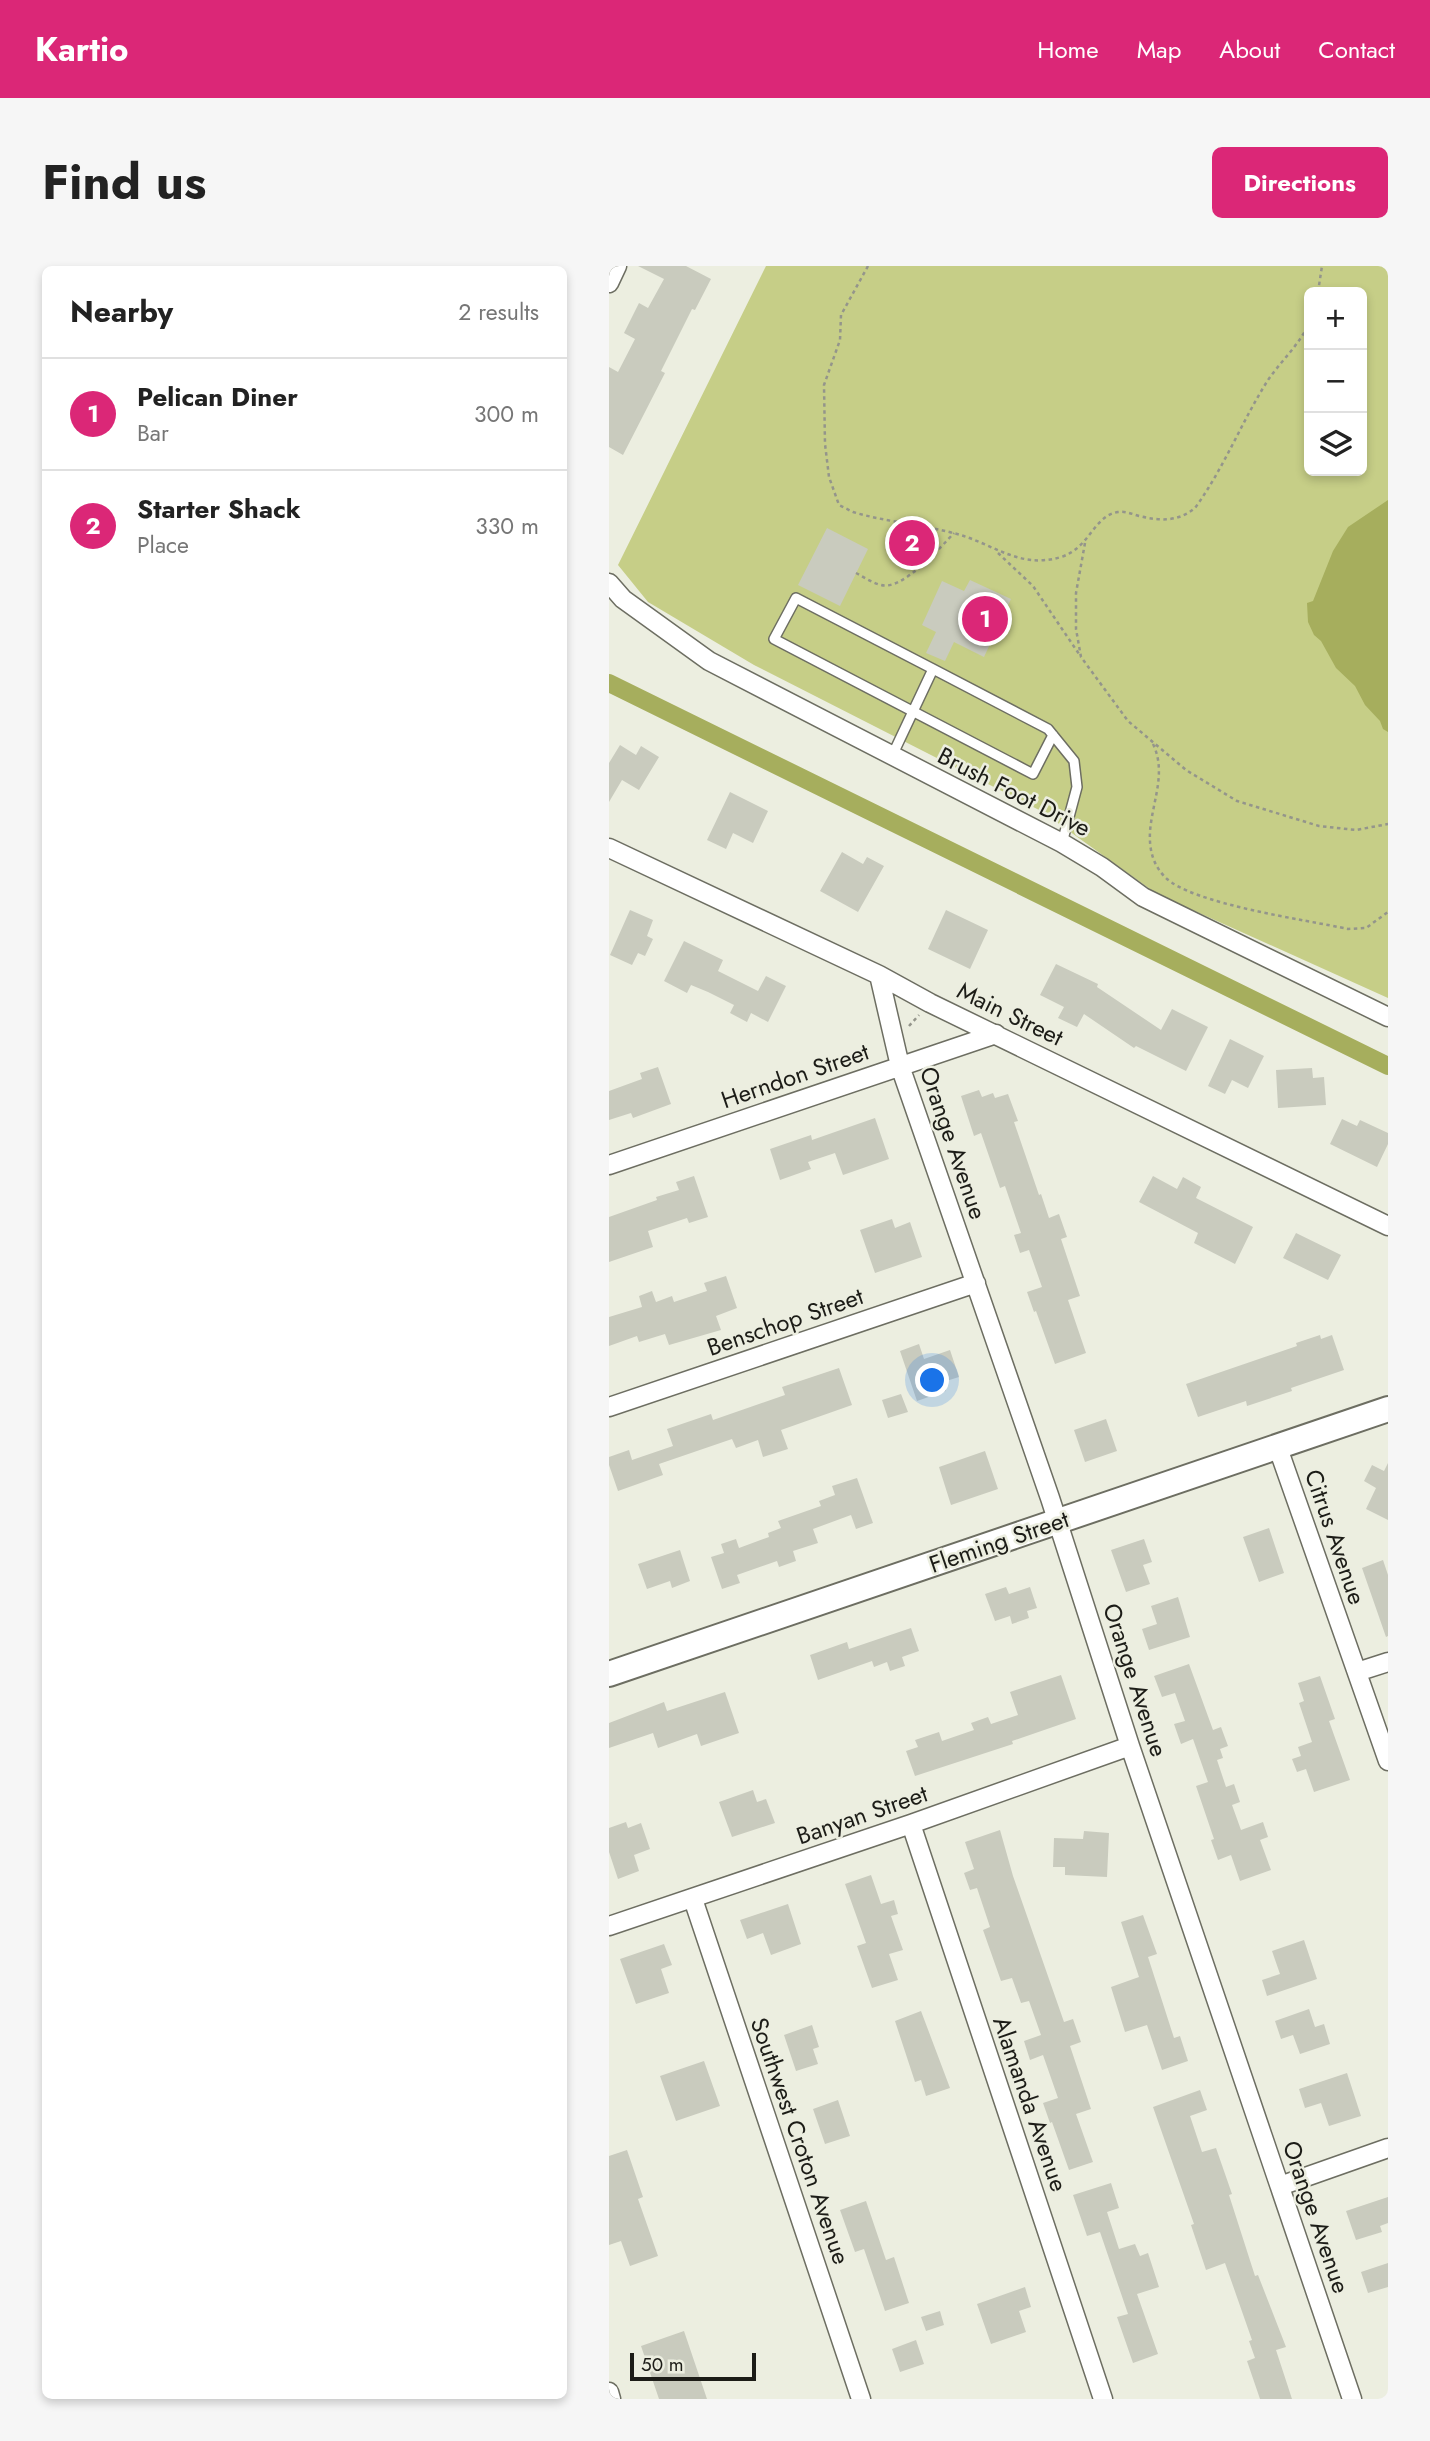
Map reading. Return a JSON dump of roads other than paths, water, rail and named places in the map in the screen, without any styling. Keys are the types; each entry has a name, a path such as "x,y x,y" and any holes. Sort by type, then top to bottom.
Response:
{"street":[{"path":"609,282 617,266"},
{"name":"Brush Foot Drive","path":"609,583 616,598 709,660 891,757 1062,843 1102,867 1143,897 1388,1017"},
{"name":"Main Street","path":"611,853 879,975 930,1003 1388,1226"},
{"name":"Orange Avenue","path":"879,975 900,1066 1058,1522 1130,1746 1352,2399"},
{"name":"Herndon Street","path":"609,1165 996,1034"},
{"name":"Benschop Street","path":"609,1407 976,1283"},
{"name":"Fleming Street","path":"609,1674 1388,1409"},
{"name":"Citrus Avenue","path":"1278,1448 1388,1761"},
{"path":"1357,1672 1388,1662"},
{"name":"Banyan Street","path":"609,1926 911,1824 1130,1746"},
{"name":"Alamanda Avenue","path":"911,1824 1103,2399"},
{"name":"Southwest Croton Avenue","path":"692,1899 862,2399"},
{"path":"1280,2186 1388,2148"},
{"path":"609,2392 611,2399"}],"lane":[{"path":"1053,735 1033,774 774,639 796,598 1048,729 1053,735 1074,761 1077,787 1062,843"},
{"path":"891,757 933,669"}],"waterway":[{"path":"609,683 1388,1066"}],"place":[{"name":"Starter Shack","path":"912,543"},
{"name":"Pelican Diner","path":"985,619"}]}
